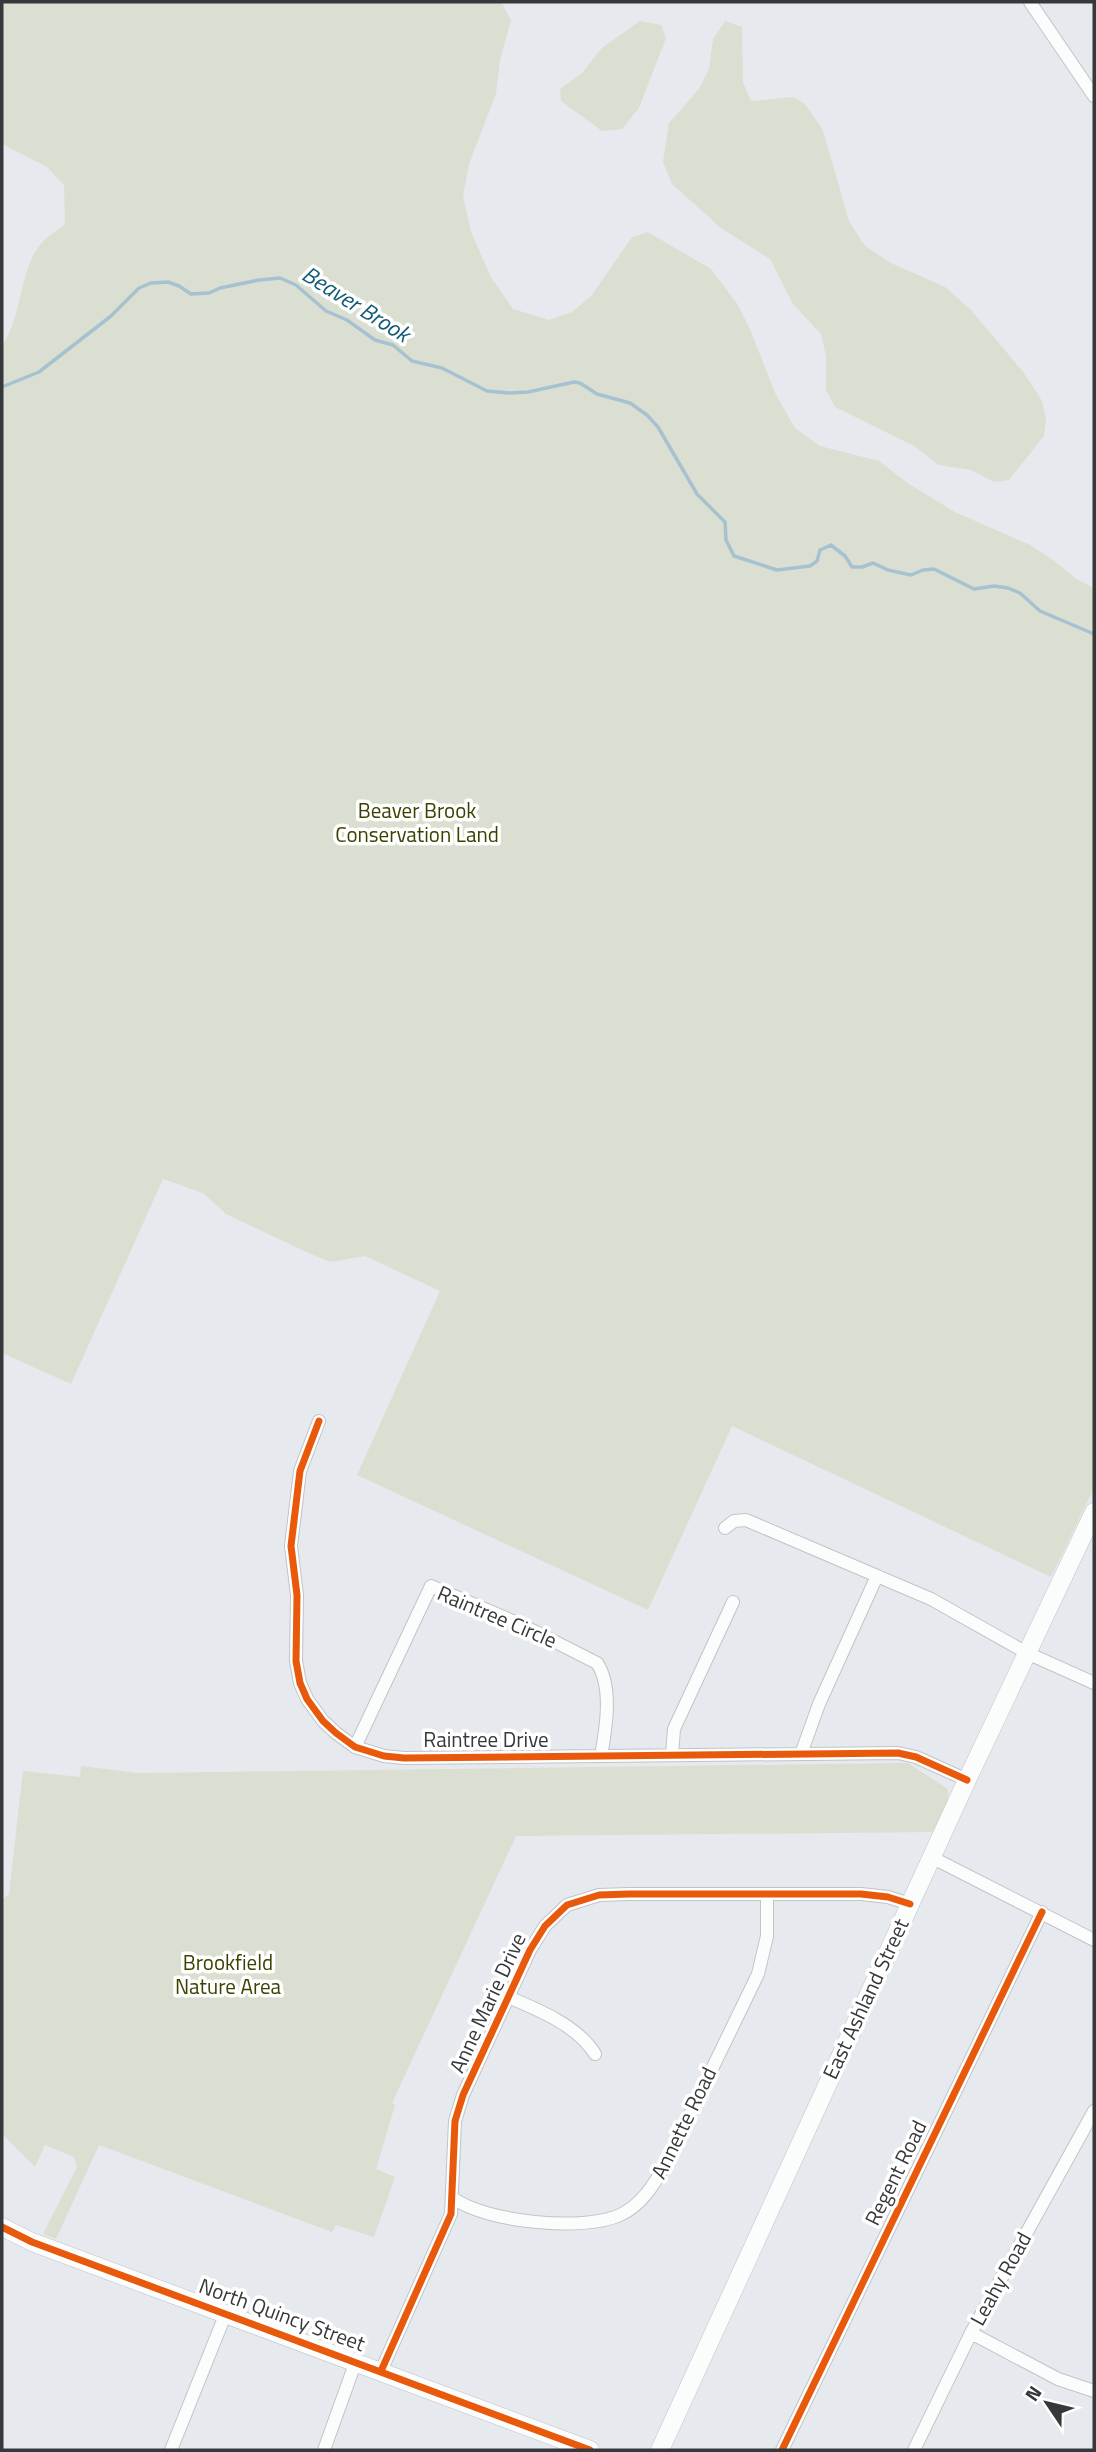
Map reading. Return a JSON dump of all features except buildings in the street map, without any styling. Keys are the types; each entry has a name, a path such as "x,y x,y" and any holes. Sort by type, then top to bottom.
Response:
{"main road":[{"name":"East Ashland Street","path":"660,2450 967,1780 1094,1512"},
{"name":"North Quincy Street","path":"2,2227 32,2242 590,2450"}],"street":[{"path":"1030,2 1094,96"},
{"name":"Raintree Drive","path":"319,1421 300,1471 291,1546 298,1595 296,1661 300,1683 307,1699 323,1721 355,1747 384,1756 404,1758 898,1753 916,1757 967,1780"},
{"path":"725,1528 734,1521 746,1520 931,1599 1027,1653 1094,1683"},
{"path":"801,1754 819,1704 877,1576"},
{"name":"Raintree Circle","path":"355,1747 431,1586 522,1625 597,1663 604,1675 606,1697 601,1756"},
{"path":"672,1755 674,1729 733,1602"},
{"path":"932,1857 1094,1940"},
{"name":"Anne Marie Drive","path":"382,2371 451,2214 455,2120 463,2095 530,1950 545,1926 567,1905 599,1895 861,1894 888,1897 910,1904"},
{"name":"Annette Road","path":"453,2198 481,2213 518,2220 560,2223 591,2223 620,2215 639,2202 652,2188 666,2164 758,1974 767,1936 767,1895"},
{"name":"Regent Road","path":"782,2450 1042,1912"},
{"path":"508,1997 557,2021 583,2038 595,2054"},
{"name":"Leahy Road","path":"914,2450 971,2333 1094,2111"},
{"path":"171,2450 226,2313"},
{"path":"971,2333 1058,2379 1094,2391"},
{"path":"324,2450 356,2361"}],"green space":[{"name":"Beaver Brook Conservation Land","path":"2,2 501,2 511,20 500,60 496,94 469,164 463,196 471,232 491,277 513,309 549,320 572,312 592,295 632,237 648,232 711,269 738,305 776,395 795,428 820,446 879,461 909,484 955,512 1030,545 1075,578 1094,588 1094,1488 1051,1577 732,1426 648,1610 357,1475 440,1291 365,1256 330,1262 226,1214 203,1193 163,1179 71,1384 2,1353 2,346 14,322 33,255 42,242 65,224 64,185 47,167 2,144"},
{"path":"640,21 661,25 666,38 639,108 622,129 602,131 561,101 560,89 582,73 602,48"},
{"path":"725,21 742,27 743,82 751,101 793,97 805,104 823,130 849,221 865,246 891,263 945,287 971,310 1024,373 1042,401 1046,420 1044,436 1009,480 994,482 971,470 939,465 914,446 835,407 826,390 826,356 821,334 793,304 770,259 721,228 672,184 663,162 669,123 699,89 709,69 713,39"},
{"name":"Brookfield Nature Area","path":"908,1763 948,1789 948,1799 933,1832 516,1836 392,2103 395,2105 376,2169 395,2177 374,2237 336,2225 332,2232 99,2145 56,2239 43,2234 77,2167 74,2157 45,2145 35,2167 2,2134 2,1900 9,1894 23,1771 80,1777 81,1766 137,1773"}],"waterway":[{"name":"Beaver Brook","path":"2,387 39,372 111,316 139,288 151,283 168,282 191,294 209,293 220,288 280,278 296,285 326,311 347,320 375,340 393,345 412,361 442,368 487,391 528,392 574,382 597,394 630,403 658,427 697,494 725,522 726,540 734,556 777,570 810,566 817,561 820,550 831,545 845,556 852,567 873,563 888,570 911,575 934,569 974,589 994,586 1008,588 1020,593 1040,611 1094,634"}],"cycle path":[{"path":"319,1421 300,1471 291,1546 297,1595 296,1661 300,1683 307,1699 323,1721 355,1747 384,1756 404,1758 898,1753 916,1757 967,1780"},
{"path":"381,2371 451,2214 455,2121 463,2095 530,1950 545,1926 567,1905 599,1895 629,1894 861,1894 888,1897 910,1904"},
{"path":"782,2450 1042,1912"},
{"path":"2,2227 32,2242 590,2450"}]}
